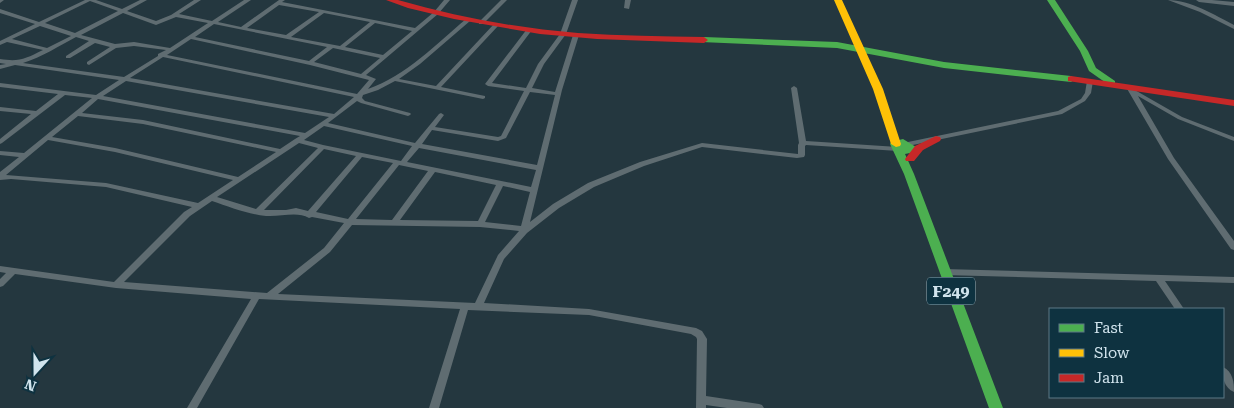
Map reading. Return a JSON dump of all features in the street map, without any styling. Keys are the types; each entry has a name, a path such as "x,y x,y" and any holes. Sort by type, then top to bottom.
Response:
{"street":[{"path":"0,43 90,0 125,10 158,23 198,0"},
{"path":"0,68 49,50 144,0"},
{"path":"0,177 97,97 248,0"},
{"path":"390,0 481,23 529,30 576,35 826,44 944,65 1114,84 1129,88 1234,103"},
{"path":"363,75 417,30 447,0"},
{"path":"481,23 504,0"},
{"path":"430,128 501,138 541,64 563,34 575,0"},
{"path":"627,8 628,0"},
{"name":"F249","path":"838,0 861,49 890,124 903,148 909,174 944,272 996,408"},
{"path":"1051,0 1084,51 1092,69 1114,84"},
{"path":"1171,0 1202,11 1234,27"},
{"path":"1199,0 1234,5"},
{"path":"1230,0 1234,5"},
{"path":"243,28 281,1 323,12 417,30"},
{"path":"0,11 115,46 137,44 169,49"},
{"path":"287,37 323,12"},
{"path":"174,15 384,57"},
{"path":"160,55 360,95 376,90 396,80 468,20"},
{"path":"341,48 374,22"},
{"path":"437,88 496,25"},
{"path":"529,30 488,84 558,94"},
{"path":"525,230 558,94 576,35"},
{"path":"0,36 49,50"},
{"path":"116,285 187,214 237,179 335,116 360,95 373,79 363,75 189,37"},
{"path":"68,57 94,41"},
{"path":"89,63 115,46"},
{"path":"310,63 332,46"},
{"path":"0,61 124,79 335,116"},
{"path":"903,148 936,139 1060,113 1083,100 1088,93 1092,69"},
{"path":"396,80 483,97"},
{"path":"0,86 97,97 306,135"},
{"path":"0,93 9,86"},
{"path":"478,306 501,257 525,230 556,206 591,185 679,151 702,145 712,144 802,155 794,88"},
{"path":"1129,88 1180,118 1234,138"},
{"path":"1129,88 1171,159 1234,247"},
{"path":"0,142 63,93"},
{"path":"360,95 360,100 408,114"},
{"path":"0,109 36,114"},
{"path":"76,114 143,122 280,151"},
{"path":"268,297 327,250 441,115"},
{"path":"323,124 416,145 540,168"},
{"path":"0,134 10,135"},
{"path":"46,138 115,150 237,179"},
{"path":"802,144 919,148 936,139"},
{"path":"297,140 360,155 534,190"},
{"path":"259,210 323,147"},
{"path":"0,153 26,155"},
{"path":"309,215 360,155"},
{"path":"395,222 432,169"},
{"path":"0,177 106,185 199,206"},
{"path":"480,224 501,183"},
{"path":"211,198 241,208 259,210 270,214 287,214 296,211 351,222 480,224 525,230"},
{"path":"1,270 116,285 268,297 589,312 693,330 702,339 701,404 758,408"},
{"path":"0,284 13,271"},
{"path":"944,272 1234,280"},
{"path":"1158,278 1179,308"},
{"path":"192,408 257,296"},
{"path":"434,408 465,306"},
{"path":"1224,373 1234,388"}],"traffic: fast":[{"path":"1051,0 1084,51 1092,69 1112,83"},
{"path":"704,40 837,45 944,65 1071,79"},
{"path":"899,150 906,151 911,147 903,142 895,144 909,174 996,408"}],"traffic: slow":[{"path":"838,0 878,89 896,144"}],"traffic: jam":[{"path":"390,0 454,17 540,32 597,37 704,40"},
{"path":"1071,79 1234,103"},
{"path":"910,159 919,148 936,139"}]}
